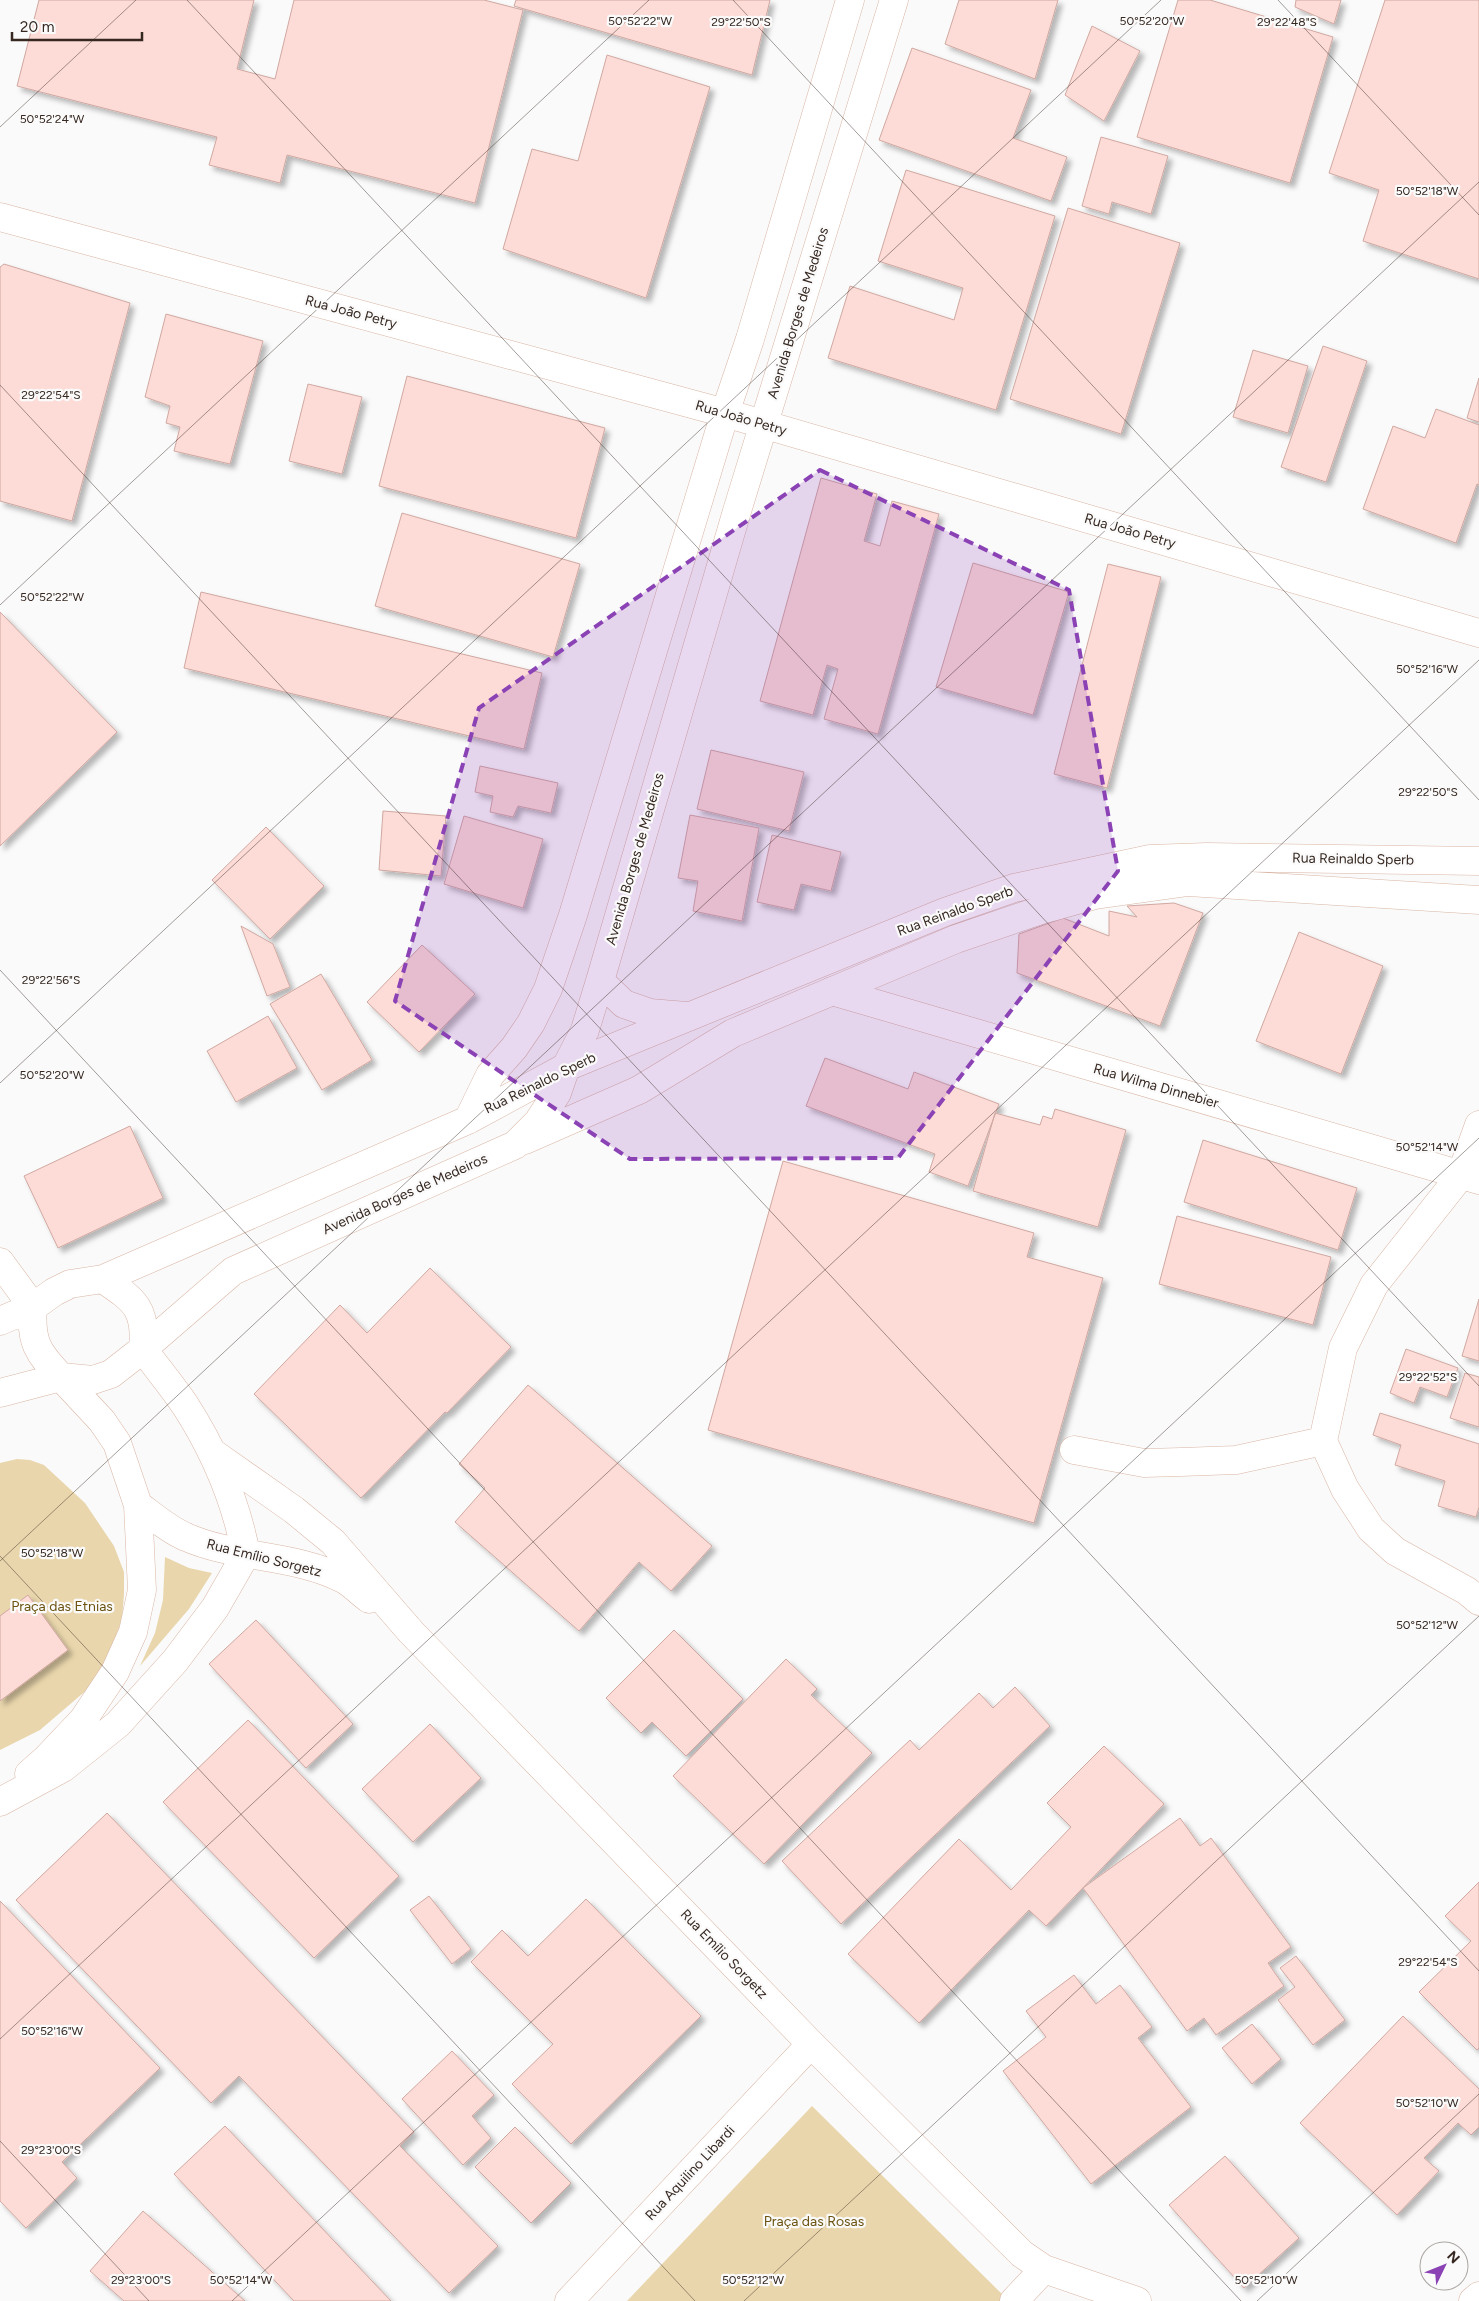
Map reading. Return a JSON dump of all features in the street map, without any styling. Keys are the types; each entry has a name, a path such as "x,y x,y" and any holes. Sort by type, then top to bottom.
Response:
{"main road":[{"path":"0,1320 33,1308 54,1292 70,1284 103,1279 468,1120 490,1075 514,1048 531,1023 548,989 579,896 725,414 750,339 850,0"},
{"name":"Avenida Borges de Medeiros","path":"0,1393 61,1377 93,1380 111,1374 143,1349 233,1271 514,1145 538,1122 557,1093 566,1067 585,1030 764,425 894,0"},
{"name":"Rua João Petry","path":"0,217 725,414 1479,633"},
{"name":"Rua Reinaldo Sperb","path":"468,1120 566,1067 945,912 1014,888 1150,859 1207,857 1479,861"},
{"name":"Rua Reinaldo Sperb","path":"514,1145 638,1090 733,1033 966,935 1086,897 1188,882 1479,900"},
{"path":"600,981 624,1004 650,1013 692,1016"},
{"name":"Rua Wilma Dinnebier","path":"832,991 1470,1178"},
{"path":"1479,1124 1470,1178 1374,1285 1343,1348 1332,1390 1323,1441 1345,1489 1371,1529 1395,1550 1468,1591 1479,1601"},
{"path":"0,1262 33,1308 31,1329 42,1357 102,1421 118,1443 138,1506 142,1590 133,1632 115,1672 83,1720 47,1758 0,1801"},
{"path":"0,1801 63,1768 118,1724 175,1661 204,1623 215,1608 246,1554 241,1529 212,1453 185,1405 143,1349 145,1328 138,1308 126,1295 103,1279"},
{"path":"1074,1450 1144,1463 1181,1462 1236,1460 1323,1441"},
{"name":"Rua Emílio Sorgetz","path":"212,1453 294,1510 332,1542 411,1632 811,2044 1022,2254 1044,2269 1137,2301"},
{"name":"Rua Emílio Sorgetz","path":"138,1506 185,1537 246,1554 292,1562 345,1580 411,1632"},
{"name":"Rua Aquilino Libardi","path":"569,2301 811,2044"},
{"path":"1014,2301 1044,2269"},
{"path":"1473,2301 1479,2296"}],"highlighted area":[{"path":"820,470 1069,590 1118,871 898,1158 630,1159 395,1001 479,708"}],"green space":[{"name":"Praça das Etnias","path":"17,1459 30,1460 44,1465 85,1503 114,1546 124,1572 124,1594 122,1619 111,1650 89,1688 40,1730 0,1750 0,1463"},
{"path":"165,1557 189,1568 212,1573 189,1609 140,1666 155,1633 163,1600"},
{"name":"Praça das Rosas","path":"812,2106 1009,2301 627,2301"}],"building":[{"path":"39,0 254,0 237,69 275,79 294,0 484,0 523,10 475,203 287,155 280,183 209,165 217,137 17,86"},
{"path":"516,0 770,0 752,75 514,6"},
{"path":"959,0 1058,0 1035,79 945,44"},
{"path":"1178,0 1210,0 1333,37 1290,183 1137,137"},
{"path":"1296,0 1341,0 1334,24 1295,7"},
{"path":"1385,0 1479,0 1479,279 1363,241 1379,190 1329,173"},
{"path":"1092,26 1140,51 1104,121 1065,95"},
{"path":"912,48 1031,90 1013,138 1067,157 1051,201 879,140"},
{"path":"607,55 710,87 646,298 503,249 532,149 578,161"},
{"path":"1101,137 1168,156 1151,214 1112,202 1109,214 1082,206"},
{"path":"906,170 1055,216 996,410 828,358 850,286 954,320 963,288 878,261"},
{"path":"1068,208 1180,243 1121,434 1010,399"},
{"path":"4,264 130,303 72,521 0,501 0,267"},
{"path":"166,314 263,341 230,464 174,451 180,427 166,423 170,406 145,397"},
{"path":"1323,346 1367,361 1326,482 1281,467"},
{"path":"1253,350 1308,366 1288,433 1233,417"},
{"path":"407,376 605,428 576,538 379,486"},
{"path":"1479,378 1479,422 1467,418"},
{"path":"308,384 362,397 342,474 289,461"},
{"path":"1436,409 1479,425 1479,485 1477,484 1456,543 1363,509 1393,426 1425,438"},
{"path":"821,478 877,494 864,541 880,546 892,501 939,514 878,734 824,719 838,669 827,665 813,715 760,701"},
{"path":"402,513 580,564 553,657 375,606"},
{"path":"973,563 1069,592 1033,715 936,687"},
{"path":"1108,564 1161,577 1107,788 1054,774"},
{"path":"201,592 542,673 524,749 184,668"},
{"path":"0,612 117,732 0,846"},
{"path":"711,750 804,772 789,831 697,809"},
{"path":"480,766 558,783 551,813 518,806 513,817 490,812 493,796 475,792"},
{"path":"383,811 446,816 441,876 379,870"},
{"path":"690,815 759,828 742,921 693,911 698,881 678,878"},
{"path":"464,816 543,839 523,908 444,884"},
{"path":"266,827 324,886 270,939 212,880"},
{"path":"772,835 841,852 831,891 801,884 794,910 757,902"},
{"path":"1174,903 1203,913 1160,1026 1017,973 1019,934 1063,918 1109,936 1109,911 1137,917 1127,906"},
{"path":"241,926 273,944 290,987 267,996"},
{"path":"1299,932 1383,966 1341,1074 1256,1041"},
{"path":"422,945 475,994 419,1052 367,1002"},
{"path":"321,974 372,1060 322,1090 270,1004"},
{"path":"268,1016 297,1068 236,1102 207,1051"},
{"path":"825,1058 908,1089 914,1072 999,1104 968,1186 929,1172 935,1154 806,1106"},
{"path":"1055,1109 1126,1130 1098,1227 973,1191 995,1113 1040,1125 1043,1116 1052,1119"},
{"path":"130,1126 163,1198 58,1248 24,1176"},
{"path":"1203,1140 1357,1188 1338,1250 1184,1202"},
{"path":"783,1161 1034,1233 1027,1257 1103,1278 1034,1523 708,1430"},
{"path":"1177,1216 1331,1257 1313,1325 1159,1284"},
{"path":"430,1268 511,1347 361,1498 254,1394 340,1305 367,1333"},
{"path":"1479,1299 1479,1361 1462,1356"},
{"path":"1406,1349 1458,1368 1447,1397 1420,1387 1414,1403 1390,1393"},
{"path":"1465,1373 1479,1377 1479,1427 1450,1418"},
{"path":"528,1385 712,1546 671,1591 639,1562 579,1631 455,1522 485,1488 459,1464"},
{"path":"1380,1413 1479,1444 1479,1507 1476,1517 1438,1506 1445,1481 1395,1465 1401,1445 1373,1435"},
{"path":"28,1595 68,1650 0,1701 0,1616"},
{"path":"256,1620 353,1724 306,1768 209,1664"},
{"path":"674,1630 743,1699 686,1756 652,1722 641,1733 606,1698"},
{"path":"786,1659 817,1689 811,1695 872,1753 764,1864 673,1776"},
{"path":"1015,1687 1050,1726 841,1924 782,1861 910,1740 919,1750 979,1693 993,1708"},
{"path":"248,1720 399,1876 314,1958 163,1802"},
{"path":"430,1724 481,1778 413,1842 362,1789"},
{"path":"1104,1746 1164,1804 1046,1926 1029,1910 919,2023 848,1954 959,1839 1011,1890 1071,1827 1047,1803"},
{"path":"107,1813 414,2132 400,2146 498,2246 449,2293 239,2076 211,2103 16,1900"},
{"path":"1180,1818 1200,1846 1211,1838 1291,1947 1268,1963 1284,1986 1216,2035 1204,2018 1187,2031 1083,1888"},
{"path":"1479,1882 1479,2048 1477,2050 1419,1992 1471,1941 1445,1916"},
{"path":"429,1896 471,1949 452,1964 410,1910"},
{"path":"586,1899 701,2016 571,2144 512,2084 553,2044 471,1962 502,1930 528,1956"},
{"path":"0,1901 160,2068 62,2162 77,2178 26,2228 0,2201"},
{"path":"1296,1956 1345,2020 1313,2045 1278,2000 1295,1987 1280,1968"},
{"path":"1074,1975 1096,2004 1120,1985 1152,2027 1138,2038 1191,2107 1091,2184 1003,2071 1046,2037 1026,2011"},
{"path":"1403,2016 1479,2089 1479,2127 1471,2135 1458,2123 1424,2158 1439,2171 1397,2215 1300,2123"},
{"path":"1252,2024 1281,2059 1252,2084 1222,2048"},
{"path":"452,2051 494,2095 472,2116 491,2138 463,2165 402,2099"},
{"path":"225,2126 391,2301 294,2301 174,2174"},
{"path":"515,2127 571,2183 531,2223 475,2167"},
{"path":"1225,2156 1299,2238 1244,2288 1169,2205"},
{"path":"143,2211 245,2301 124,2301 90,2271"}]}
